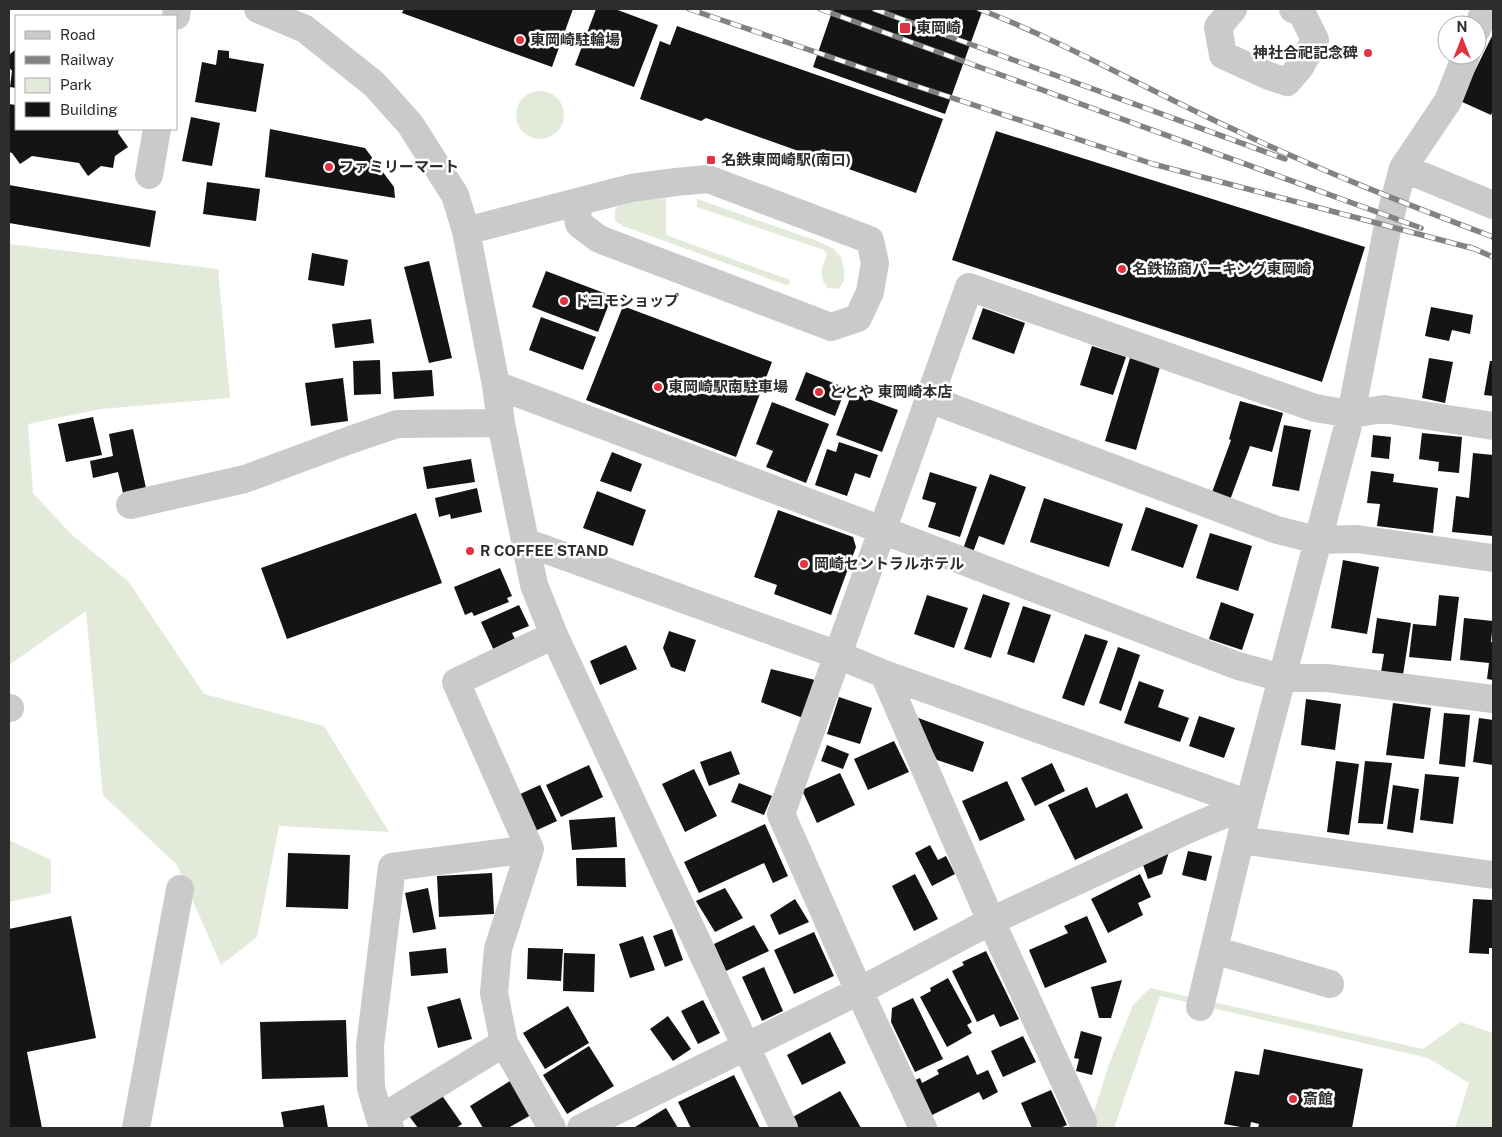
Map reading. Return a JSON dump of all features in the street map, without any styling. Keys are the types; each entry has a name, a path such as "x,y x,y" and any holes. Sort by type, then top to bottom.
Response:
{"street":[{"path":"258,9 305,29 374,84 410,124 455,195 466,231 496,385 501,423 534,585 554,636 784,1128"},
{"path":"1233,9 1218,27 1223,55 1287,82 1300,67 1314,40 1302,14 1293,9"},
{"path":"1200,1007 1249,804 1351,414 1388,225 1403,168 1448,101 1462,65"},
{"path":"149,175 157,130"},
{"path":"1403,168 1493,205"},
{"path":"466,231 631,188 708,179 870,240 875,263 870,292 858,318 831,327 599,238 579,224 574,203"},
{"path":"923,1128 859,991 781,814 968,287 1315,408 1351,414 1384,409 1493,426"},
{"path":"496,385 1238,666 1282,678 1327,678 1493,699"},
{"path":"929,399 1277,530 1317,540 1357,540 1493,558"},
{"path":"130,505 245,478 397,424 501,423"},
{"path":"525,542 838,655 884,674 1249,804"},
{"path":"552,1128 504,1043 494,993 498,949 530,849 456,682 554,636"},
{"path":"884,674 992,922 1083,1122"},
{"path":"580,1128 859,991 992,922 1191,828 1249,804"},
{"path":"1240,840 1493,875"},
{"path":"504,1043 385,1123 371,1088 370,1046 392,867 530,849"},
{"path":"136,1128 180,889"},
{"path":"1214,950 1330,984"}],"green space":[{"path":"535,91 545,91 557,98 564,110 564,120 557,132 545,139 535,139 527,135 520,128 516,120 516,110 520,102 527,95"},
{"path":"666,198 666,235 790,280 790,284 786,285 623,226 615,221 618,205 623,202"},
{"path":"697,199 820,242 834,249 841,257 844,281 838,289 828,288 824,283 821,275 827,254 824,250 697,207"},
{"path":"9,244 218,269 230,398 101,409 28,424 33,493 71,534 128,581 204,694 324,726 389,832 279,826 257,937 221,965 177,865 103,795 86,611 9,665"},
{"path":"9,840 51,860 51,893 9,902"},
{"path":"1150,988 1423,1049 1461,1022 1493,1033 1493,1128 1455,1128 1469,1083 1428,1058 1160,996 1114,1128 1089,1128 1109,1064 1133,1005"}],"building":[{"name":"東岡崎駐輪場","path":"404,9 573,9 552,67 402,13"},
{"path":"596,9 615,9 658,25 634,87 575,65"},
{"path":"833,9 983,9 945,114 813,67"},
{"path":"677,26 943,119 916,193 706,118 701,121 640,99 660,41 670,45"},
{"path":"1493,34 1493,110 1491,115 1460,101 1478,65 1487,65 1487,46"},
{"path":"15,50 15,88 10,87 12,71 9,67 9,55"},
{"path":"218,50 229,51 229,58 264,64 256,112 195,102 202,62 216,65"},
{"path":"9,104 15,105 15,130 119,130 118,133 128,147 115,156 113,168 101,166 88,176 79,163 32,156 20,164 12,153 9,152"},
{"path":"191,117 220,123 212,166 182,161"},
{"path":"270,129 365,148 394,187 395,198 265,177"},
{"path":"996,131 1365,247 1322,382 952,260"},
{"path":"207,182 260,189 256,221 203,214"},
{"path":"9,185 156,211 150,247 9,223"},
{"path":"312,253 348,260 344,286 308,280"},
{"path":"429,261 452,358 429,363 404,267"},
{"path":"546,271 612,296 598,332 532,307"},
{"path":"623,306 772,362 736,457 586,400"},
{"path":"1431,307 1473,315 1470,334 1452,330 1449,341 1425,336"},
{"path":"983,308 1025,323 1014,354 972,339"},
{"path":"541,317 596,337 583,370 529,350"},
{"path":"371,319 374,343 335,348 332,324"},
{"path":"1092,346 1126,357 1113,395 1080,385"},
{"path":"1130,358 1160,367 1136,450 1105,441"},
{"path":"1429,358 1453,362 1445,403 1422,398"},
{"path":"380,360 381,394 354,395 353,361"},
{"path":"1490,361 1493,361 1493,396 1484,395"},
{"path":"432,370 434,396 394,399 392,372"},
{"path":"806,372 846,388 835,416 795,400"},
{"path":"343,378 348,421 311,426 305,383"},
{"path":"852,393 898,410 882,452 836,435"},
{"path":"1240,401 1283,413 1272,452 1250,446 1230,500 1211,495 1231,440 1229,439"},
{"path":"772,402 829,424 806,483 766,467 773,451 756,444"},
{"path":"93,417 102,455 66,462 58,424"},
{"path":"1284,425 1311,430 1299,491 1272,486"},
{"path":"133,429 146,488 123,493 118,472 93,478 90,461 113,456 109,434"},
{"path":"1422,433 1462,437 1459,473 1438,471 1439,462 1419,459"},
{"path":"1373,435 1391,437 1389,459 1371,457"},
{"path":"839,442 878,455 870,478 855,473 847,496 815,485 827,449 836,452"},
{"path":"612,452 642,464 631,492 600,481"},
{"path":"1473,453 1493,455 1493,536 1452,532 1456,496 1469,498"},
{"path":"471,459 475,482 427,489 423,467"},
{"path":"1371,471 1394,474 1393,482 1438,488 1433,533 1377,526 1380,504 1367,503"},
{"path":"930,472 977,487 960,537 928,527 936,503 922,499"},
{"path":"990,474 1026,487 1004,545 979,536 973,552 963,549"},
{"path":"477,488 482,512 451,519 450,514 439,517 435,498"},
{"path":"597,491 646,510 633,546 583,528"},
{"path":"1044,498 1123,524 1109,567 1030,542"},
{"path":"1146,507 1198,525 1183,568 1131,550"},
{"path":"778,510 853,537 856,547 831,615 774,594 777,585 754,577"},
{"path":"416,513 442,583 287,639 261,568"},
{"path":"1210,533 1252,546 1238,591 1196,578"},
{"path":"1343,560 1379,567 1367,634 1331,628"},
{"path":"500,568 512,596 507,598 509,602 474,616 472,612 465,615 454,587"},
{"path":"983,594 1010,603 991,658 964,649"},
{"path":"927,595 968,608 954,648 914,634"},
{"path":"1439,595 1459,597 1451,661 1409,657 1413,624 1436,626"},
{"path":"1221,602 1254,614 1242,650 1209,639"},
{"path":"519,605 529,626 512,633 517,643 495,653 481,622"},
{"path":"1023,606 1051,615 1034,663 1007,654"},
{"path":"1377,618 1411,623 1403,675 1381,672 1384,654 1372,653"},
{"path":"1464,618 1493,621 1491,642 1493,642 1493,680 1487,679 1489,663 1460,660"},
{"path":"669,631 696,640 685,672 671,667 663,648"},
{"path":"1085,634 1108,641 1084,706 1062,698"},
{"path":"626,645 637,669 600,685 590,661"},
{"path":"1118,647 1140,655 1121,711 1099,703"},
{"path":"771,669 815,680 803,718 761,702"},
{"path":"1139,681 1164,690 1158,707 1189,718 1180,742 1124,723"},
{"path":"839,697 872,708 860,744 827,734"},
{"path":"1306,699 1341,704 1335,750 1301,745"},
{"path":"1393,703 1431,708 1424,759 1386,755"},
{"path":"1444,713 1470,715 1465,767 1439,764"},
{"path":"913,716 984,742 973,772 937,760"},
{"path":"1199,716 1235,728 1224,758 1189,746"},
{"path":"1479,718 1493,720 1493,765 1473,762"},
{"path":"894,741 909,772 868,790 854,759"},
{"path":"827,745 849,754 843,769 821,761"},
{"path":"731,751 740,774 709,786 700,762"},
{"path":"1336,761 1359,764 1349,835 1327,832"},
{"path":"1365,761 1392,763 1383,824 1358,823"},
{"path":"1052,763 1065,791 1035,806 1021,778"},
{"path":"589,765 603,797 561,817 546,785"},
{"path":"694,769 717,816 685,832 662,784"},
{"path":"840,773 855,805 817,823 802,790"},
{"path":"1425,774 1459,777 1453,824 1420,820"},
{"path":"1007,781 1025,820 980,841 962,801"},
{"path":"739,783 772,796 764,815 731,802"},
{"path":"540,785 557,821 535,831 518,795"},
{"path":"1393,785 1419,789 1413,833 1387,829"},
{"path":"1087,787 1096,808 1127,793 1143,828 1075,860 1048,805"},
{"path":"615,817 617,847 572,850 569,820"},
{"path":"765,824 788,876 773,883 764,863 699,893 684,862"},
{"path":"930,845 938,860 946,856 955,874 932,886 915,853"},
{"path":"1188,851 1212,856 1206,881 1182,875"},
{"path":"1169,852 1162,874 1148,879 1142,862"},
{"path":"288,853 350,855 348,909 286,907"},
{"path":"576,858 625,858 626,887 577,886"},
{"path":"492,873 494,914 439,917 437,876"},
{"path":"915,874 938,919 914,931 892,886"},
{"path":"1140,874 1151,897 1138,903 1143,915 1108,933 1091,899"},
{"path":"428,888 436,929 413,933 405,893"},
{"path":"725,888 743,918 715,932 696,901"},
{"path":"795,899 809,922 779,935 770,915"},
{"path":"1473,899 1493,900 1493,948 1489,948 1489,954 1469,953"},
{"path":"71,916 96,1038 27,1052 42,1128 9,1128 9,929"},
{"path":"1087,916 1107,962 1045,988 1029,950 1068,933 1064,926"},
{"path":"754,925 769,951 726,971 714,944"},
{"path":"672,929 683,960 665,967 653,936"},
{"path":"814,932 834,976 794,994 774,950"},
{"path":"643,936 655,970 630,978 619,944"},
{"path":"446,948 448,973 411,976 409,952"},
{"path":"528,948 563,949 561,981 527,979"},
{"path":"986,951 1019,1019 1000,1027 994,1014 977,1022 952,971 964,965 962,962"},
{"path":"564,953 595,954 594,992 563,991"},
{"path":"764,967 783,1011 762,1021 742,977"},
{"path":"948,978 972,1022 967,1025 972,1033 947,1047 920,997 931,991 930,988"},
{"path":"1122,980 1111,1018 1099,1018 1091,987"},
{"path":"460,998 472,1039 438,1048 427,1007"},
{"path":"913,998 943,1059 915,1072 891,1022 892,1008"},
{"path":"703,1000 720,1033 698,1044 681,1011"},
{"path":"568,1006 589,1043 545,1069 523,1033"},
{"path":"668,1016 691,1049 673,1061 650,1029"},
{"path":"346,1020 348,1077 262,1079 260,1022"},
{"path":"1081,1031 1102,1037 1092,1075 1076,1071 1079,1059 1074,1058"},
{"path":"830,1032 846,1063 802,1085 787,1055"},
{"path":"1023,1036 1036,1062 1003,1077 991,1051"},
{"path":"589,1046 614,1086 567,1114 543,1075"},
{"name":"斎館","path":"1264,1049 1363,1069 1352,1128 1258,1128 1259,1124 1251,1122 1250,1128 1246,1128 1224,1124 1235,1071 1259,1075"},
{"path":"968,1055 977,1075 988,1070 998,1092 983,1100 979,1092 930,1116 913,1081 920,1078 922,1083 939,1074 937,1070"},
{"path":"734,1075 760,1128 691,1128 678,1102"},
{"path":"510,1081 531,1115 508,1128 483,1128 470,1106"},
{"path":"1051,1090 1067,1125 1060,1128 1032,1128 1021,1103"},
{"path":"840,1091 861,1128 797,1128 791,1118"},
{"path":"441,1094 462,1124 456,1128 418,1128 409,1116"},
{"path":"324,1105 328,1128 284,1128 281,1112"},
{"path":"666,1108 678,1128 635,1127"}],"railway":[{"path":"689,9 1153,164 1475,249"},
{"path":"820,9 1421,228"},
{"path":"874,9 1285,159"},
{"path":"979,9 1076,52 1267,145 1331,173 1493,237"},
{"path":"1470,247 1493,257"}],"place":[{"name":"東岡崎","path":"905,28"},
{"name":"東岡崎駐輪場","path":"520,40"},
{"name":"神社合祀記念碑","path":"1368,53"},
{"name":"名鉄東岡崎駅(南口)","path":"711,160"},
{"name":"ファミリーマート","path":"329,167"},
{"name":"名鉄協商パーキング東岡崎","path":"1122,269"},
{"name":"ドコモショップ","path":"564,301"},
{"name":"東岡崎駅南駐車場","path":"658,387"},
{"name":"ととや 東岡崎本店","path":"819,392"},
{"name":"R COFFEE STAND","path":"470,551"},
{"name":"岡崎セントラルホテル","path":"804,564"},
{"name":"斎館","path":"1293,1099"}]}
